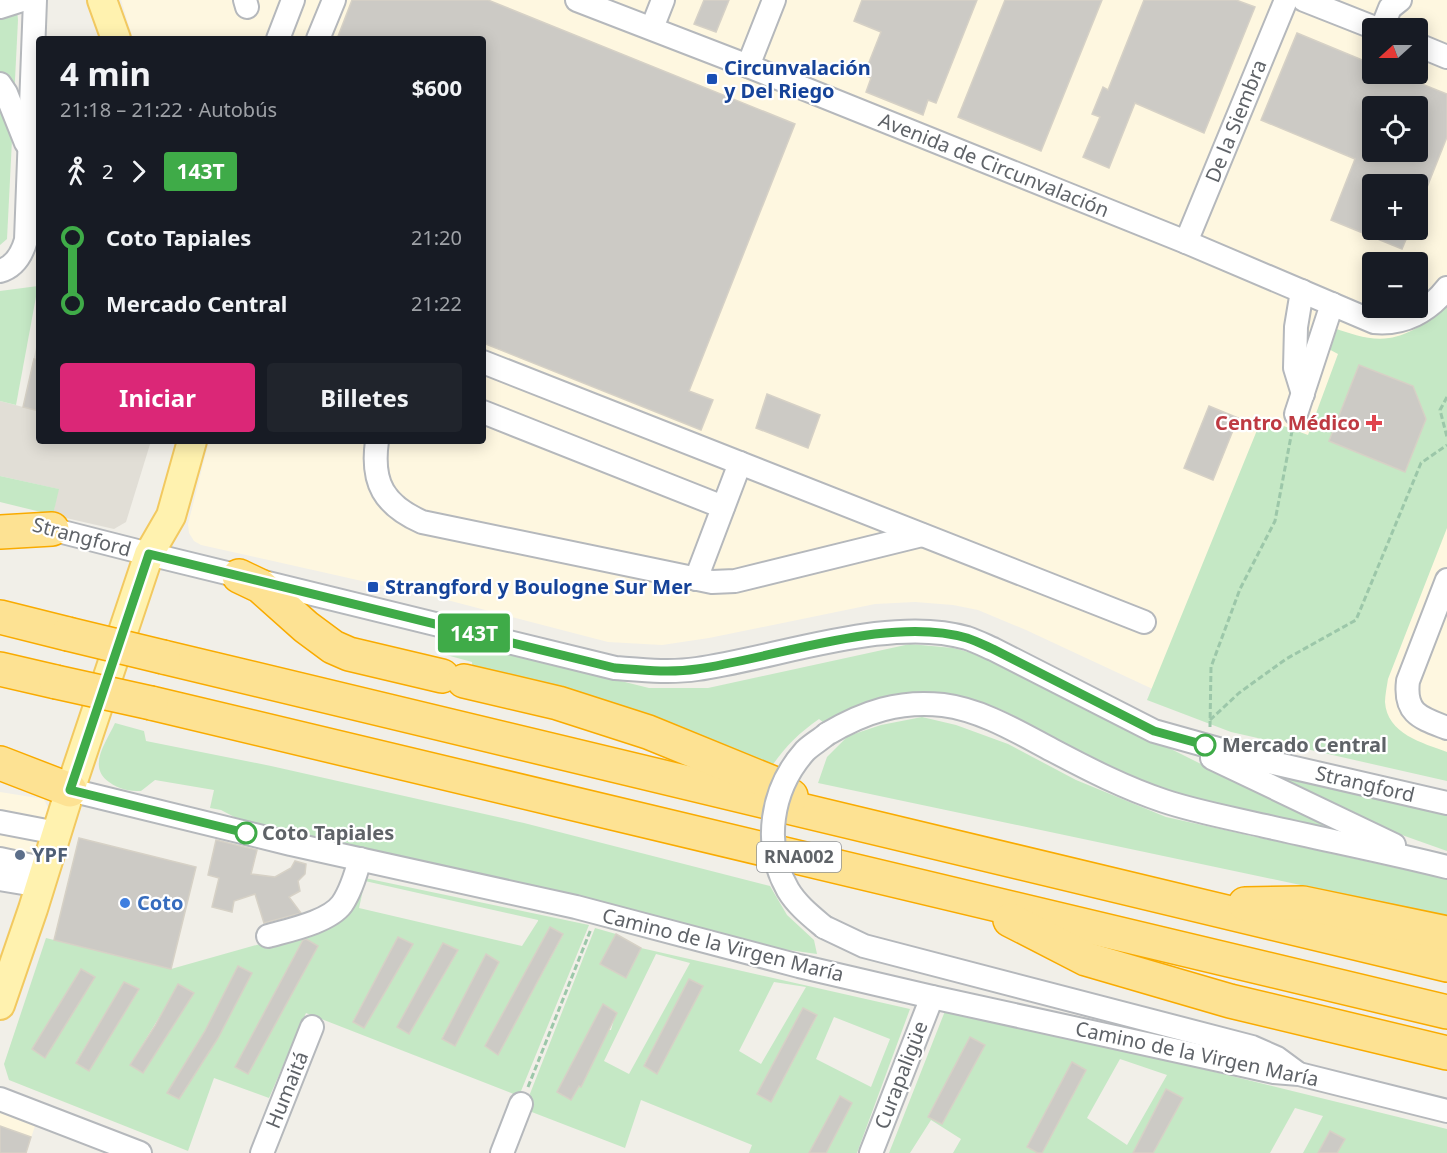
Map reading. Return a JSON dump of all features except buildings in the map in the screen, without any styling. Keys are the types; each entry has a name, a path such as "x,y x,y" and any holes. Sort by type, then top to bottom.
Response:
{"highway":[{"path":"0,532 52,529"},
{"path":"239,576 260,586 306,627 333,647 350,654 558,703 648,732 773,783 814,813"},
{"name":"RNA002","path":"0,617 1447,965"},
{"name":"RNA002","path":"0,669 1447,1012"},
{"path":"0,763 70,790"},
{"path":"960,895 1086,959 1230,1001 1447,1053"},
{"path":"1197,905 1303,903 1447,933"}],"main road":[{"path":"82,0 94,36"},
{"path":"102,0 115,36"},
{"path":"149,554 153,511 171,444"},
{"path":"0,1005 149,554 171,516 191,444"}],"street":[{"path":"0,7 22,0"},
{"path":"0,272 12,266 26,240 35,0"},
{"path":"279,36 292,0"},
{"path":"319,36 334,0"},
{"name":"Avenida de Circunvalación","path":"577,0 748,66 1186,242 1374,322 1389,324 1410,318 1430,306 1447,288"},
{"path":"652,28 663,0"},
{"path":"748,66 774,0"},
{"name":"De la Siembra","path":"1186,242 1286,0"},
{"path":"1386,18 1390,8 1400,0"},
{"path":"1309,1 1347,8 1362,19"},
{"path":"1428,49 1447,57"},
{"path":"0,84 30,153"},
{"path":"1300,404 1295,368 1296,327 1302,291"},
{"path":"1300,404 1332,304"},
{"path":"486,363 1144,622"},
{"path":"486,413 723,507"},
{"path":"377,444 374,462 380,486 391,502 405,514 422,522 712,582 735,581 922,535"},
{"path":"696,579 740,463"},
{"name":"Strangford","path":"0,516 615,668 695,670 865,635 945,634 968,638 1154,731 1247,757 1447,803"},
{"path":"1447,580 1408,681 1407,691 1408,701 1413,711 1421,718 1447,728"},
{"path":"1299,1074 1277,1058 1252,1047 864,946 824,927 804,910 789,890 776,859 773,842 773,816 779,792 791,769 807,749 852,719 886,707 919,703 945,705 973,712 1013,728 1091,770 1163,801 1206,813 1441,866"},
{"path":"1154,731 1441,866"},
{"name":"Camino de la Virgen María","path":"0,777 70,790 360,859 576,907 799,966 932,997 1274,1072 1299,1074 1447,1111"},
{"path":"0,822 57,833"},
{"path":"0,859 43,878"},
{"path":"268,936 332,914 342,904 356,874 360,859"},
{"path":"0,879 43,878"},
{"name":"Curapaligüe","path":"871,1153 932,997"},
{"name":"Humaitá","path":"262,1153 312,1028"},
{"path":"0,1099 140,1153"},
{"path":"502,1153 521,1104"}],"path":[{"path":"1447,397 1440,410 1447,437"},
{"path":"1200,744 1210,728 1211,667 1240,589 1275,521 1287,450 1300,404"},
{"path":"1210,720 1239,693 1286,659 1356,620 1420,463 1447,445"},
{"path":"521,1104 590,934 596,913"}],"shaded area":[{"name":"Mercado Central","path":"121,0 1447,0 1447,775 1159,692 1026,630 978,610 953,605 915,602 875,604 709,638 662,645 608,642 451,601 201,545 194,541 189,533 188,524 208,444 486,444 486,36 132,36"},
{"path":"36,348 36,444 150,444 126,522 114,529 53,515 58,489 0,476 0,401 23,407"},
{"name":"YPF","path":"0,792 44,799 49,810 27,894 0,888"},
{"path":"0,1106 37,1120 26,1153 0,1153"}],"green space":[{"path":"0,0 16,0 18,20 7,239 0,245"},
{"path":"36,286 16,405 0,401 0,291"},
{"path":"1447,306 1447,528 1388,679 1385,702 1387,713 1399,730 1417,741 1447,752 1447,781 1231,732 1147,700 1262,418 1308,435 1338,354 1323,346 1334,328 1368,338 1396,337 1420,326"},
{"path":"0,476 59,489 53,515 0,502"},
{"path":"447,638 649,688 708,688 910,644 953,648 999,660 1057,692 1353,840 1164,795 1087,761 1039,729 1000,709 949,693 918,697 828,726 819,719 790,744 766,775 473,674 472,662 439,653"},
{"path":"922,717 956,725 1008,744 1076,780 1166,817 1447,879 1447,916 818,783 827,757 848,736 881,725"},
{"path":"115,723 144,731 146,741 271,766 524,823 770,886 787,915 814,940 817,954 761,946 240,820 221,810 210,808 214,790 155,780 141,791 121,788 109,782 99,769 100,754"},
{"path":"1204,750 1447,811 1447,851 1340,813"},
{"path":"360,877 589,925 519,1096 306,1013 269,1098 214,1078 188,1151 9,1080 4,1064 46,938 171,969 331,924","holes":["365,881 538,920 522,946 359,908","550,927 563,935 498,1055","398,938 413,944 364,1028 353,1021","305,939 317,946 248,1074 235,1067","443,943 458,951 409,1034 397,1027","486,955 499,962 454,1046 442,1038","239,966 252,973 218,1038 179,1098 167,1093 205,1031","81,969 94,977 45,1058 32,1049","124,982 139,990 89,1070 76,1062","179,985 194,993 143,1073 130,1065"]},
{"path":"595,928 616,934 626,977 641,948 910,1009 857,1153 826,1153 852,1103 809,1153 749,1153 752,1145 641,1100 625,1148 524,1109","holes":["656,954 690,963 629,1074 604,1061","689,979 657,1074 644,1065","774,982 806,987 761,1064 739,1051","603,1004 616,1012 611,1030 581,1086 557,1092","803,1008 817,1016 771,1102 757,1094","834,1017 890,1039 871,1087 816,1059"]},
{"path":"947,1006 1447,1129 1447,1153 1337,1153 1344,1139 1318,1153 1303,1153 1323,1116 1295,1108 1270,1153 1153,1153 1183,1098 1166,1089 1133,1153 1042,1153 1072,1063 1027,1146 1038,1153 953,1153 961,1139 931,1120 910,1153 889,1153","holes":["970,1038 985,1045 942,1124 928,1116","1120,1059 1167,1075 1127,1145 1087,1118"]}],"bus line":[{"name":"143T","path":"246,833 70,790 149,554 615,668 695,670 865,635 926,632 968,638 1154,731 1205,745"}],"place":[{"name":"Circunvalación y Del Riego","path":"712,79"},
{"name":"Centro Médico","path":"1374,423"},
{"name":"Strangford y Boulogne Sur Mer","path":"373,587"},
{"name":"Mercado Central","path":"1205,745"},
{"name":"Coto Tapiales","path":"246,833"},
{"name":"YPF","path":"20,855"},
{"name":"Coto","path":"125,903"}]}
